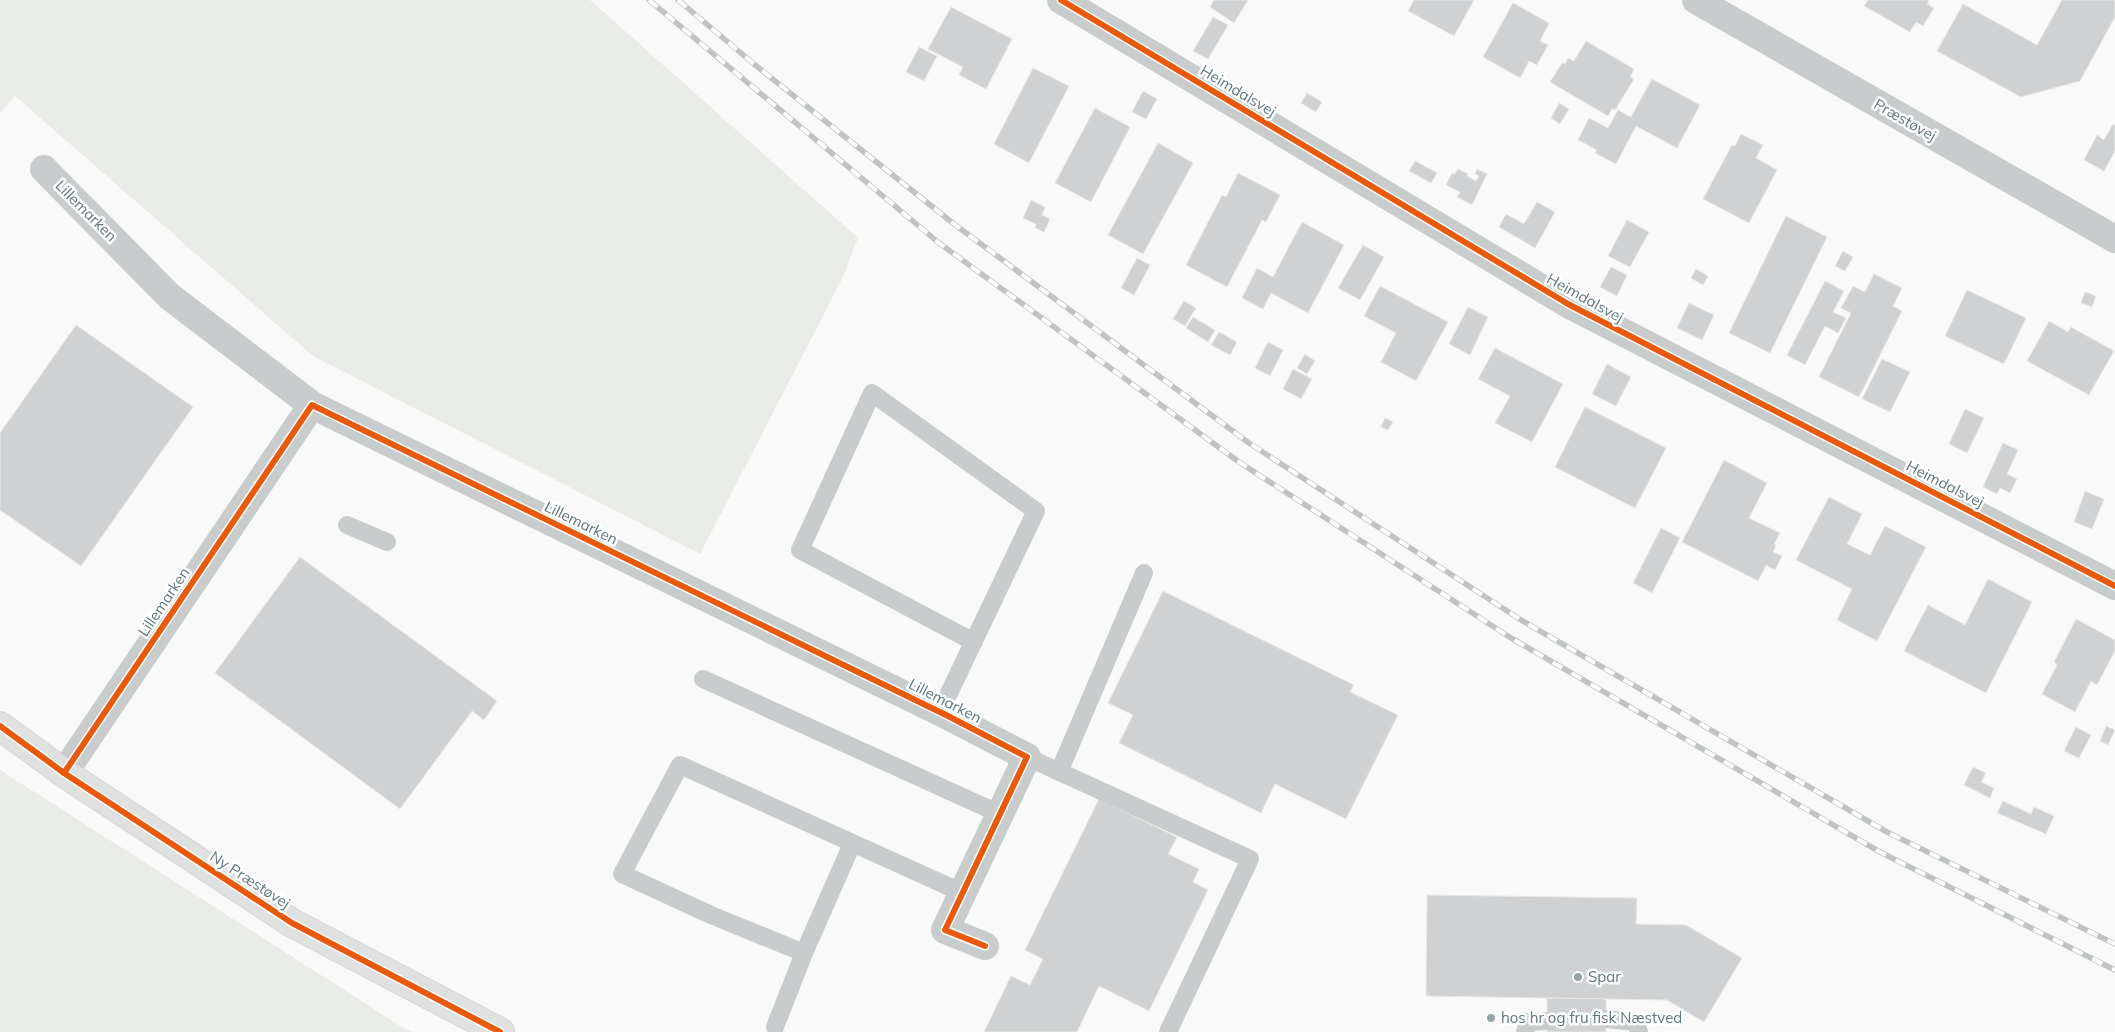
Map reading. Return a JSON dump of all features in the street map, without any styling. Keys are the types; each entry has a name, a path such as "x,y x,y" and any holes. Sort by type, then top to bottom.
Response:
{"street":[{"name":"Heimdalsvej","path":"1061,0 1568,304 2115,586"},
{"name":"Præstøvej","path":"1696,0 2115,239"},
{"name":"Lillemarken","path":"44,169 169,296 312,405 940,712 1028,757"},
{"name":"Lillemarken","path":"64,772 312,405"},
{"name":"Ny Præstøvej","path":"0,726 64,772 292,923 500,1032"},
{"path":"985,946 946,930 1028,757"}],"lane":[{"path":"940,712 974,642 1036,511 872,393 800,550 974,642"},
{"path":"347,525 387,542"},
{"path":"1060,772 1144,573"},
{"path":"703,679 1000,814"},
{"path":"1028,757 1250,859 1168,1032"},
{"path":"804,953 710,915 622,874 680,766 963,893"},
{"path":"775,1027 804,953 852,844"},
{"path":"1606,1019 1636,1022 1639,1032"},
{"path":"1525,1032 1528,1022 1547,1022"}],"shaded area":[{"path":"0,0 590,0 858,238 842,279 700,554 313,356 15,96 0,113"},
{"path":"0,770 399,1025 412,1032 0,1032"}],"building":[{"path":"1214,0 1248,0 1234,23 1210,7"},
{"path":"1414,0 1474,0 1454,36 1408,11"},
{"path":"1868,0 1929,0 1927,4 1934,8 1923,26 1916,22 1910,32 1864,6"},
{"path":"2062,0 2115,0 2115,17 2080,81 2021,97 1937,51 1963,4 2037,45"},
{"path":"1513,3 1549,23 1540,41 1548,45 1537,65 1529,61 1520,78 1483,57"},
{"path":"951,7 1012,39 986,89 959,75 963,67 928,49"},
{"path":"1213,17 1228,25 1208,59 1193,51"},
{"path":"1586,41 1634,69 1630,77 1634,79 1615,110 1612,109 1608,116 1550,82 1562,63 1565,64 1568,58 1574,61"},
{"path":"919,47 937,56 924,81 906,72"},
{"path":"1033,68 1069,86 1029,163 994,144"},
{"path":"1652,79 1700,105 1677,148 1636,126 1616,164 1595,153 1597,150 1578,140 1589,118 1608,128 1618,110 1631,117"},
{"path":"1143,91 1157,99 1146,119 1132,112"},
{"path":"1307,93 1322,102 1316,112 1301,103"},
{"path":"1559,103 1569,109 1560,124 1551,118"},
{"path":"1095,108 1130,127 1091,202 1055,183"},
{"path":"2113,124 2115,125 2115,151 2104,171 2084,160 2097,135 2104,140"},
{"path":"1741,134 1763,145 1756,158 1777,170 1749,223 1703,199 1732,145 1735,146"},
{"path":"1158,143 1193,163 1143,254 1108,235"},
{"path":"1415,161 1437,173 1431,183 1409,171"},
{"path":"1458,169 1476,181 1479,176 1475,174 1477,169 1487,174 1472,205 1457,197 1460,192 1446,185 1452,173 1455,174"},
{"path":"1238,173 1280,195 1266,222 1262,220 1227,287 1186,265 1222,195 1226,197"},
{"path":"1031,200 1045,207 1042,215 1050,219 1044,232 1035,228 1036,224 1023,218"},
{"path":"1537,202 1555,212 1535,248 1499,227 1506,214 1524,224"},
{"path":"1786,216 1827,237 1770,353 1729,333"},
{"path":"1627,220 1649,232 1630,267 1608,256"},
{"path":"1302,222 1344,245 1308,313 1271,293 1263,309 1242,298 1257,268 1273,277"},
{"path":"1363,245 1384,257 1360,300 1338,288"},
{"path":"1843,251 1853,257 1845,271 1835,266"},
{"path":"1137,258 1150,265 1134,295 1121,288"},
{"path":"1611,267 1627,275 1617,296 1600,287"},
{"path":"1696,269 1708,276 1703,285 1691,278"},
{"path":"1874,274 1902,288 1893,306 1902,311 1859,397 1819,377 1851,313 1841,308 1853,286 1865,292"},
{"path":"1825,281 1844,291 1833,312 1846,318 1838,333 1825,326 1805,365 1787,355"},
{"path":"1380,286 1448,322 1416,381 1381,362 1396,333 1364,316"},
{"path":"1967,290 2026,318 2004,364 1945,336"},
{"path":"2085,292 2096,296 2092,307 2081,303"},
{"path":"1184,301 1196,308 1185,326 1173,319"},
{"path":"1689,303 1714,315 1702,340 1677,328"},
{"path":"1468,307 1488,317 1470,355 1449,344"},
{"path":"1193,317 1215,330 1208,342 1186,328"},
{"path":"2049,321 2068,332 2071,327 2114,351 2089,395 2027,361"},
{"path":"76,325 193,407 81,566 0,510 0,433"},
{"path":"1219,332 1237,342 1230,355 1211,345"},
{"path":"1268,342 1283,350 1270,376 1255,368"},
{"path":"1495,348 1563,384 1532,442 1495,423 1510,396 1478,379"},
{"path":"1305,354 1315,361 1307,374 1297,368"},
{"path":"1882,359 1910,372 1890,412 1862,399"},
{"path":"1607,364 1631,377 1616,406 1592,394"},
{"path":"1293,369 1312,379 1301,399 1283,389"},
{"path":"1585,407 1666,448 1635,508 1555,467"},
{"path":"1965,409 1984,418 1967,453 1949,444"},
{"path":"1385,418 1393,422 1388,430 1381,427"},
{"path":"2003,443 2018,450 2007,474 2017,479 2010,493 2000,488 1997,494 1983,487"},
{"path":"1724,460 1767,483 1749,518 1780,533 1774,544 1776,545 1773,552 1782,556 1775,570 1766,565 1758,581 1682,542"},
{"path":"2085,491 2104,499 2092,529 2074,522"},
{"path":"1829,497 1862,514 1847,544 1870,555 1885,526 1926,547 1877,641 1837,620 1852,589 1796,560"},
{"path":"1661,528 1680,538 1652,593 1633,583"},
{"path":"300,557 497,701 484,720 472,711 400,809 215,673"},
{"path":"1988,579 2032,602 1986,693 1904,651 1928,605 1965,625"},
{"path":"1163,591 1354,685 1350,692 1398,715 1346,819 1275,784 1261,813 1119,743 1133,715 1108,703"},
{"path":"2076,619 2115,640 2115,651 2097,685 2091,681 2075,712 2042,694 2057,665 2054,662"},
{"path":"2106,726 2115,730 2108,745 2100,741"},
{"path":"2076,727 2091,735 2079,758 2064,751"},
{"path":"1973,767 1986,773 1981,782 1994,788 1990,798 1964,785"},
{"path":"1099,799 1177,837 1168,854 1199,869 1193,882 1208,890 1149,1011 1099,986 1077,1032 984,1032 1011,976 1030,985 1043,959 1025,950"},
{"path":"2003,801 2031,814 2034,807 2054,816 2046,834 1997,813"},
{"name":"Spar","path":"1427,895 1637,898 1636,924 1686,925 1742,958 1704,1022 1667,1000 1426,996"},
{"path":"1547,998 1606,999 1606,1032 1547,1032"}],"railway":[{"path":"649,0 939,243 1239,462 1511,638 1880,852 2115,970"},
{"path":"678,0 754,64 954,224 1249,443 1521,620 1887,832 2115,944"}],"cycle path":[{"path":"1061,0 1568,304 2115,586"},
{"path":"64,773 312,405 948,716 1027,757 945,930 985,946"},
{"path":"0,726 64,773 292,923 500,1032"}],"place":[{"name":"Spar","path":"1578,977"},
{"name":"hos hr og fru fisk Næstved","path":"1491,1018"}]}
